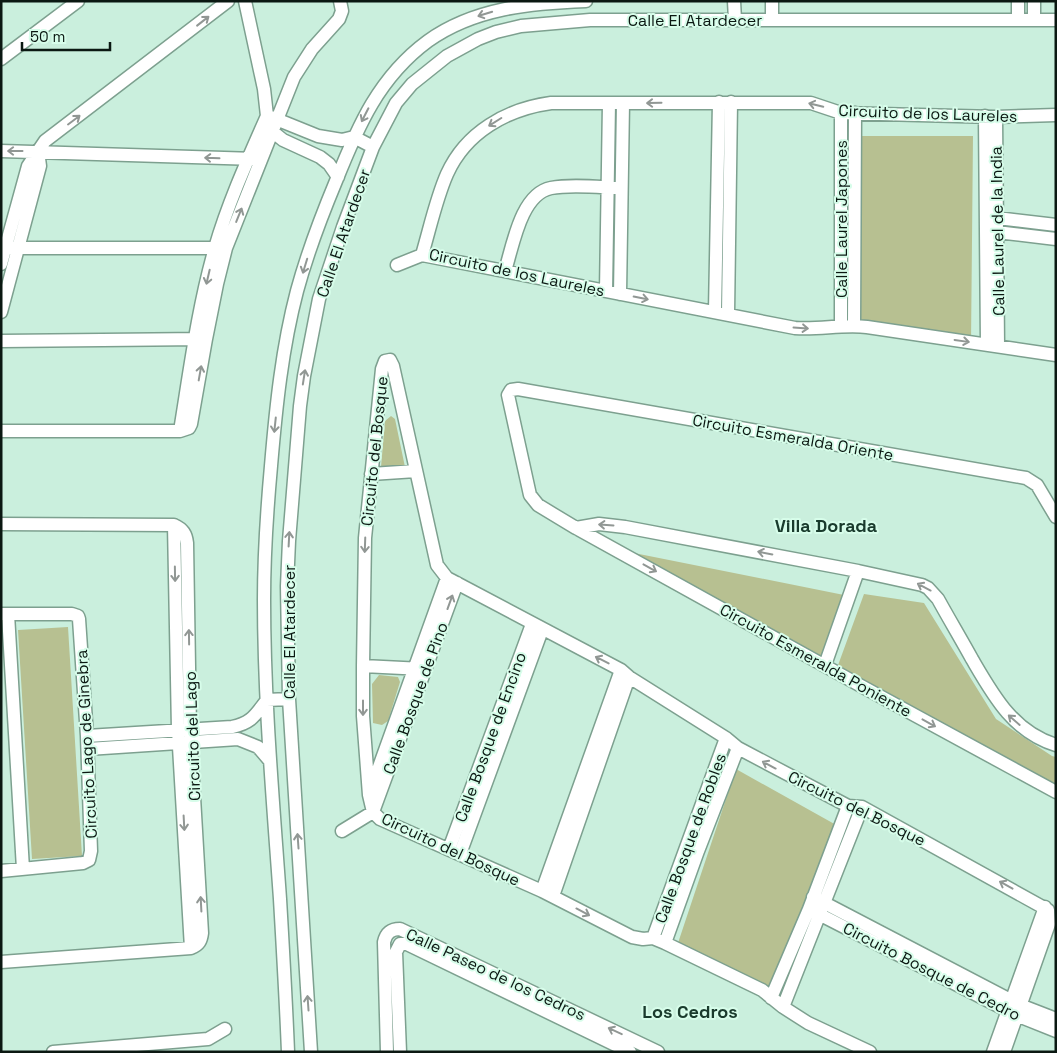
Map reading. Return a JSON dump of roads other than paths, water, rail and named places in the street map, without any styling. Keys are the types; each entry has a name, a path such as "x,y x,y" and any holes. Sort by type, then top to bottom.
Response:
{"street":[{"path":"1,59 78,1"},
{"path":"1,312 9,248 28,166 45,141 228,1"},
{"path":"245,1 272,118 272,132 255,159"},
{"path":"1,431 180,431 189,428 200,339 217,284 221,248 272,118 294,76 312,49 339,19 342,11 340,1"},
{"name":"Calle El Atardecer","path":"288,1052 270,761 264,597 269,486 275,420 288,329 297,290 307,258 354,137 373,100 394,71 429,40 449,28 487,13 510,7 586,1"},
{"path":"734,1 735,20"},
{"path":"772,1 772,20"},
{"path":"1018,1 1018,20"},
{"path":"1034,1 1034,20"},
{"name":"Calle El Atardecer","path":"311,1052 289,699 287,586 293,489 304,376 319,299 373,147 396,103 412,84 447,56 478,39 521,26 590,20 1056,20"},
{"path":"725,102 730,209 728,314"},
{"path":"715,312 717,209 725,102"},
{"name":"Circuito de los Laureles","path":"1056,116 840,113 811,103 550,103 527,107 504,116 480,132 462,151 448,174 422,254 796,328 848,326 1056,354"},
{"path":"606,291 609,103"},
{"path":"620,294 623,103"},
{"name":"Calle Laurel Japones","path":"840,113 841,220 848,326"},
{"name":"Calle Laurel Japones","path":"848,326 854,221 855,113"},
{"name":"Calle Laurel de la India","path":"991,116 993,345"},
{"path":"272,118 318,136 342,140 354,137 373,147"},
{"path":"272,132 283,140 320,156 329,164 338,177"},
{"path":"1,151 255,159"},
{"path":"505,271 524,212 530,201 537,195 552,188 622,188"},
{"path":"717,209 730,209"},
{"path":"991,217 1056,225"},
{"path":"841,220 854,221"},
{"path":"991,231 1056,239"},
{"path":"9,248 221,248"},
{"path":"1,264 9,248"},
{"path":"397,265 422,254"},
{"path":"1,341 200,339"},
{"name":"Circuito del Bosque","path":"870,1052 808,1023 783,1007 762,990 659,940 632,937 547,893 380,819 373,812 369,795 363,716 365,538 384,361 387,359 392,362 437,565 452,581 625,673 726,738 738,748 848,806 862,807 1045,907 1049,913 1049,924 1014,1008 993,1052"},
{"name":"Circuito Esmeralda Oriente","path":"532,499 508,395 511,390 1026,478 1037,485 1056,517"},
{"path":"371,474 416,471"},
{"path":"269,486 293,489"},
{"name":"Circuito Esmeralda Poniente","path":"532,499 538,505 576,528 1056,792"},
{"name":"Circuito del Lago","path":"1,524 174,525 181,528 184,532 187,543 185,736 191,948 1,962"},
{"path":"576,528 599,524 626,527 858,571 915,583 928,588 938,598 988,687 1007,713 1030,733 1056,744"},
{"path":"825,665 858,571"},
{"name":"Calle Bosque de Pino","path":"373,812 420,669 452,581"},
{"path":"5,614 23,870"},
{"name":"Circuito Lago de Ginebra","path":"1,872 83,863 89,860 91,851 88,749 78,616 72,614 5,614"},
{"name":"Calle Bosque de Encino","path":"454,852 537,627"},
{"path":"363,666 420,669"},
{"name":"Calle Bosque de Pino","path":"369,795 420,669"},
{"path":"547,893 625,673"},
{"path":"88,749 185,736 244,725 267,700 289,699"},
{"path":"87,736 185,736 238,739 258,747 270,761"},
{"name":"Calle Bosque de Robles","path":"659,940 692,849 726,738"},
{"name":"Calle Bosque de Robles","path":"692,849 738,748"},
{"path":"783,1007 848,806"},
{"path":"771,998 862,807"},
{"path":"342,831 373,812"},
{"path":"280,904 302,902"},
{"name":"Circuito Bosque de Cedro","path":"816,906 1014,1008 1055,1026"},
{"name":"Calle Paseo de los Cedros","path":"387,1052 384,942 390,931 394,929 405,930 630,1052"},
{"path":"390,931 400,944"},
{"name":"Calle Paseo de los Cedros","path":"400,1052 396,952 400,944 407,944 652,1050"},
{"name":"Circuito del Bosque","path":"1004,1052 1014,1008"},
{"path":"53,1052 209,1045 225,1029"}],"district":[{"name":"Villa Dorada","path":"826,526"},
{"name":"Los Cedros","path":"690,1012"}]}
